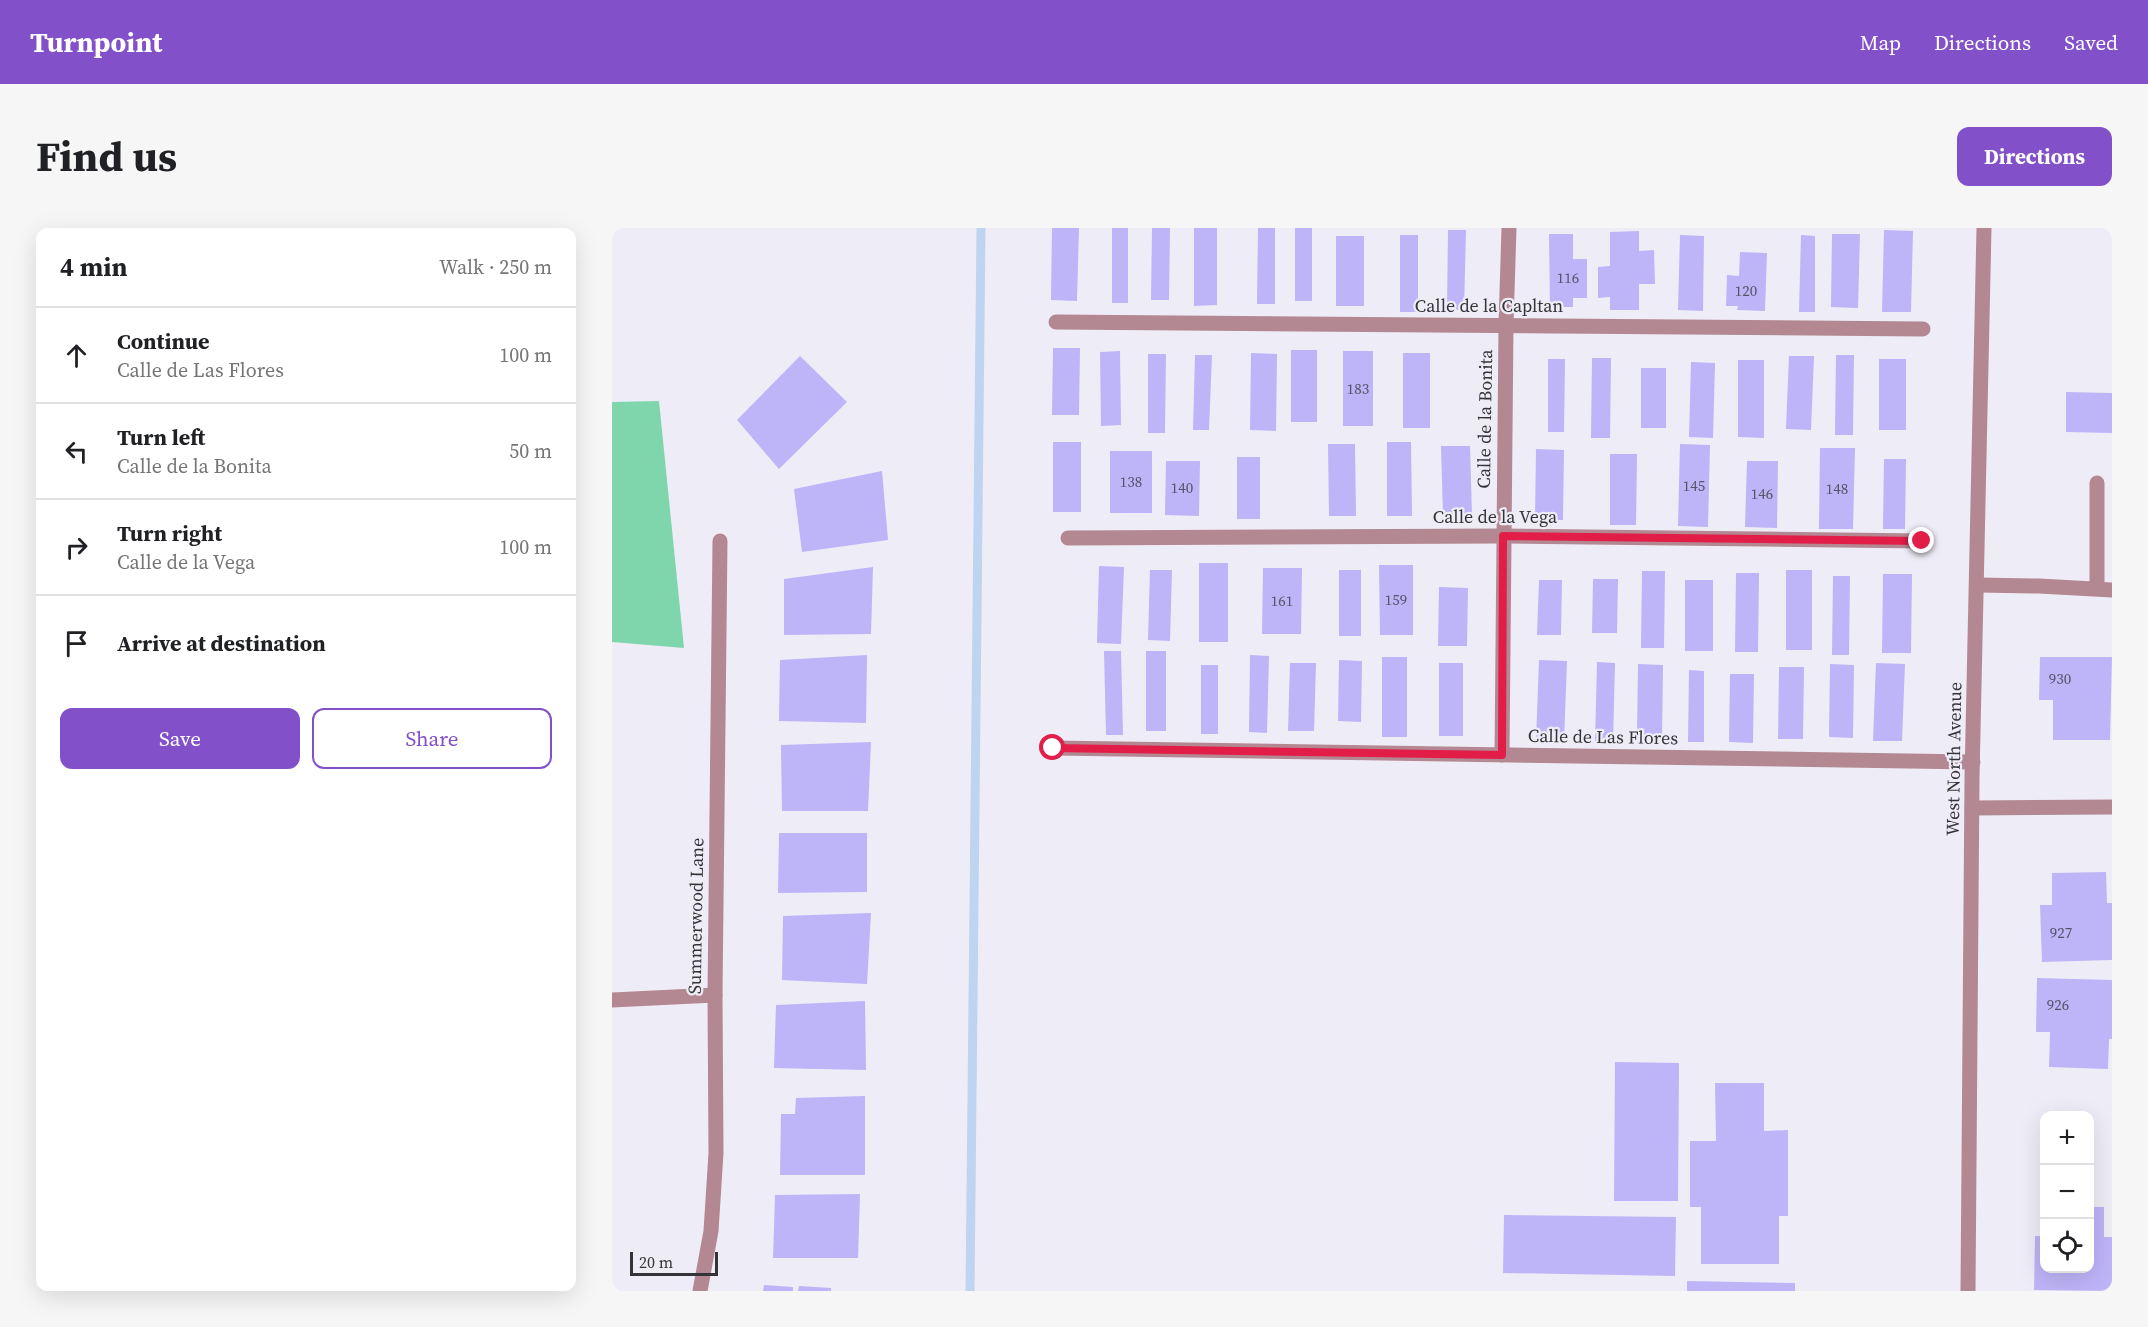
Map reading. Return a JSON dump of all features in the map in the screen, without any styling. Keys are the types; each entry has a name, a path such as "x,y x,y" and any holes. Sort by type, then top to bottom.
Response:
{"street":[{"name":"Calle de la Bonita","path":"1502,755 1503,536 1509,228"},
{"name":"West North Avenue","path":"1968,1291 1972,808 1984,228"},
{"name":"Calle de la Capltan","path":"1056,322 1923,329"},
{"path":"1978,585 2105,589 2097,483"},
{"name":"Calle de la Vega","path":"1068,538 1503,536 1922,541"},
{"name":"Summerwood Lane","path":"700,1291 711,1232 716,1154 715,995 720,541"},
{"name":"Calle de Las Flores","path":"1053,748 1973,762"},
{"path":"1972,808 2112,807"},
{"path":"612,1000 715,995"}],"green space":[{"path":"659,401 684,648 612,642 612,402"}],"building":[{"path":"1052,228 1079,228 1077,301 1051,300"},
{"path":"1112,228 1128,228 1128,303 1112,303"},
{"path":"1152,228 1170,228 1169,300 1151,300"},
{"path":"1194,228 1217,228 1217,305 1194,306"},
{"path":"1258,228 1275,228 1275,304 1257,304"},
{"path":"1295,228 1312,228 1312,301 1295,301"},
{"path":"1448,230 1466,230 1464,310 1447,310"},
{"path":"1884,230 1913,231 1911,312 1882,312"},
{"path":"1639,231 1639,251 1654,250 1655,284 1639,284 1639,310 1610,310 1610,297 1598,298 1598,267 1610,266 1610,232"},
{"path":"1549,234 1573,234 1573,259 1587,259 1587,298 1573,298 1573,307 1550,307"},
{"path":"1832,234 1860,234 1858,308 1831,307"},
{"path":"1400,235 1418,235 1418,312 1400,312"},
{"path":"1680,235 1704,236 1703,311 1678,310"},
{"path":"1801,235 1815,236 1815,312 1799,312"},
{"path":"1336,236 1364,236 1364,306 1336,306"},
{"path":"1740,252 1767,253 1765,311 1737,310 1738,306 1726,306 1727,275 1739,276"},
{"path":"1053,348 1080,348 1079,415 1052,415"},
{"path":"1291,350 1317,350 1317,422 1291,422"},
{"path":"1120,351 1121,425 1101,426 1100,352"},
{"path":"1343,351 1373,351 1373,426 1343,426"},
{"path":"1251,353 1277,354 1276,431 1250,430"},
{"path":"1403,353 1430,353 1430,428 1403,428"},
{"path":"1148,354 1166,354 1165,433 1148,433"},
{"path":"1195,355 1212,355 1209,430 1193,430"},
{"path":"1836,355 1854,355 1853,435 1835,435"},
{"path":"800,356 847,402 779,469 737,420"},
{"path":"1789,356 1814,356 1811,430 1786,429"},
{"path":"1592,358 1611,358 1610,438 1591,438"},
{"path":"1548,359 1565,359 1564,432 1548,432"},
{"path":"1879,359 1906,359 1906,430 1879,430"},
{"path":"1738,360 1764,360 1764,438 1738,437"},
{"path":"1691,362 1715,363 1713,438 1689,437"},
{"path":"1641,368 1666,368 1666,428 1641,428"},
{"path":"2066,392 2112,393 2112,433 2066,432"},
{"path":"1053,442 1081,442 1081,512 1053,512"},
{"path":"1387,442 1411,442 1412,516 1387,516"},
{"path":"1328,444 1355,444 1356,516 1329,516"},
{"path":"1680,444 1710,445 1708,527 1678,526"},
{"path":"1441,446 1470,446 1472,515 1443,516"},
{"path":"1820,448 1855,448 1853,529 1819,529"},
{"path":"1536,449 1564,450 1563,520 1535,520"},
{"path":"1110,451 1152,451 1152,513 1110,513"},
{"path":"1610,454 1637,454 1636,525 1610,525"},
{"path":"1237,457 1260,457 1260,519 1237,519"},
{"path":"1884,459 1906,459 1905,529 1883,529"},
{"path":"1166,461 1200,461 1199,516 1165,515"},
{"path":"1747,461 1778,461 1777,528 1745,527"},
{"path":"882,471 888,540 802,552 794,489"},
{"path":"1199,563 1228,563 1228,642 1199,642"},
{"path":"1379,565 1413,565 1413,635 1380,635"},
{"path":"1099,566 1124,567 1121,644 1097,643"},
{"path":"873,567 871,634 784,635 784,579"},
{"path":"1263,568 1302,568 1301,634 1262,634"},
{"path":"1150,570 1172,570 1170,641 1148,640"},
{"path":"1339,570 1361,570 1361,636 1339,636"},
{"path":"1786,570 1812,570 1812,650 1786,650"},
{"path":"1642,571 1665,571 1664,648 1641,648"},
{"path":"1736,573 1759,573 1758,652 1735,652"},
{"path":"1883,574 1912,574 1911,653 1882,653"},
{"path":"1833,576 1850,576 1849,655 1832,655"},
{"path":"1593,579 1618,579 1617,633 1592,633"},
{"path":"1539,580 1562,580 1561,635 1537,635"},
{"path":"1685,580 1713,580 1713,651 1685,651"},
{"path":"1439,587 1468,588 1467,646 1438,646"},
{"path":"1104,651 1121,651 1123,735 1106,735"},
{"path":"1146,651 1166,651 1166,731 1146,731"},
{"path":"867,655 866,723 779,721 780,660"},
{"path":"1250,655 1269,656 1267,733 1249,732"},
{"path":"1382,657 1407,657 1407,737 1382,737"},
{"path":"2040,657 2112,657 2110,740 2053,740 2053,700 2039,700"},
{"path":"1339,660 1362,661 1361,722 1338,721"},
{"path":"1539,660 1567,661 1564,742 1536,741"},
{"path":"1597,662 1615,663 1613,743 1595,743"},
{"path":"1290,663 1316,663 1314,731 1288,731"},
{"path":"1439,663 1463,663 1463,736 1439,736"},
{"path":"1876,663 1905,664 1902,741 1873,741"},
{"path":"1638,664 1663,665 1662,738 1637,738"},
{"path":"1830,664 1854,665 1853,738 1829,737"},
{"path":"1201,665 1218,665 1218,734 1201,734"},
{"path":"1779,667 1804,667 1803,739 1778,739"},
{"path":"1689,670 1704,671 1704,742 1688,742"},
{"path":"1730,674 1754,674 1753,743 1729,742"},
{"path":"871,742 868,811 782,811 781,745"},
{"path":"779,833 867,833 867,892 778,893"},
{"path":"2106,872 2107,903 2112,903 2112,960 2042,962 2040,905 2052,905 2052,873"},
{"path":"871,913 867,984 782,980 783,916"},
{"path":"2037,978 2112,980 2112,1039 2109,1039 2108,1069 2049,1067 2050,1032 2036,1032"},
{"path":"865,1001 866,1070 774,1068 776,1005"},
{"path":"1615,1062 1679,1063 1678,1201 1614,1201"},
{"path":"1715,1083 1764,1083 1764,1131 1788,1130 1788,1216 1779,1216 1779,1264 1701,1264 1701,1207 1690,1207 1690,1141 1716,1141"},
{"path":"865,1096 865,1175 780,1175 781,1114 795,1114 796,1098"},
{"path":"860,1194 858,1258 773,1258 775,1195"},
{"path":"2094,1207 2104,1207 2104,1237 2112,1237 2112,1291 2034,1290 2035,1236 2040,1236 2040,1273 2094,1273"},
{"path":"1504,1215 1676,1217 1675,1276 1503,1273"},
{"path":"1687,1281 1795,1283 1795,1291 1687,1291"},
{"path":"764,1285 793,1287 793,1291 763,1291"},
{"path":"799,1286 831,1288 831,1291 798,1291"}],"waterway":[{"path":"970,1291 981,228"}],"route":[{"path":"1053,748 1502,755 1503,536 1922,541"}]}
